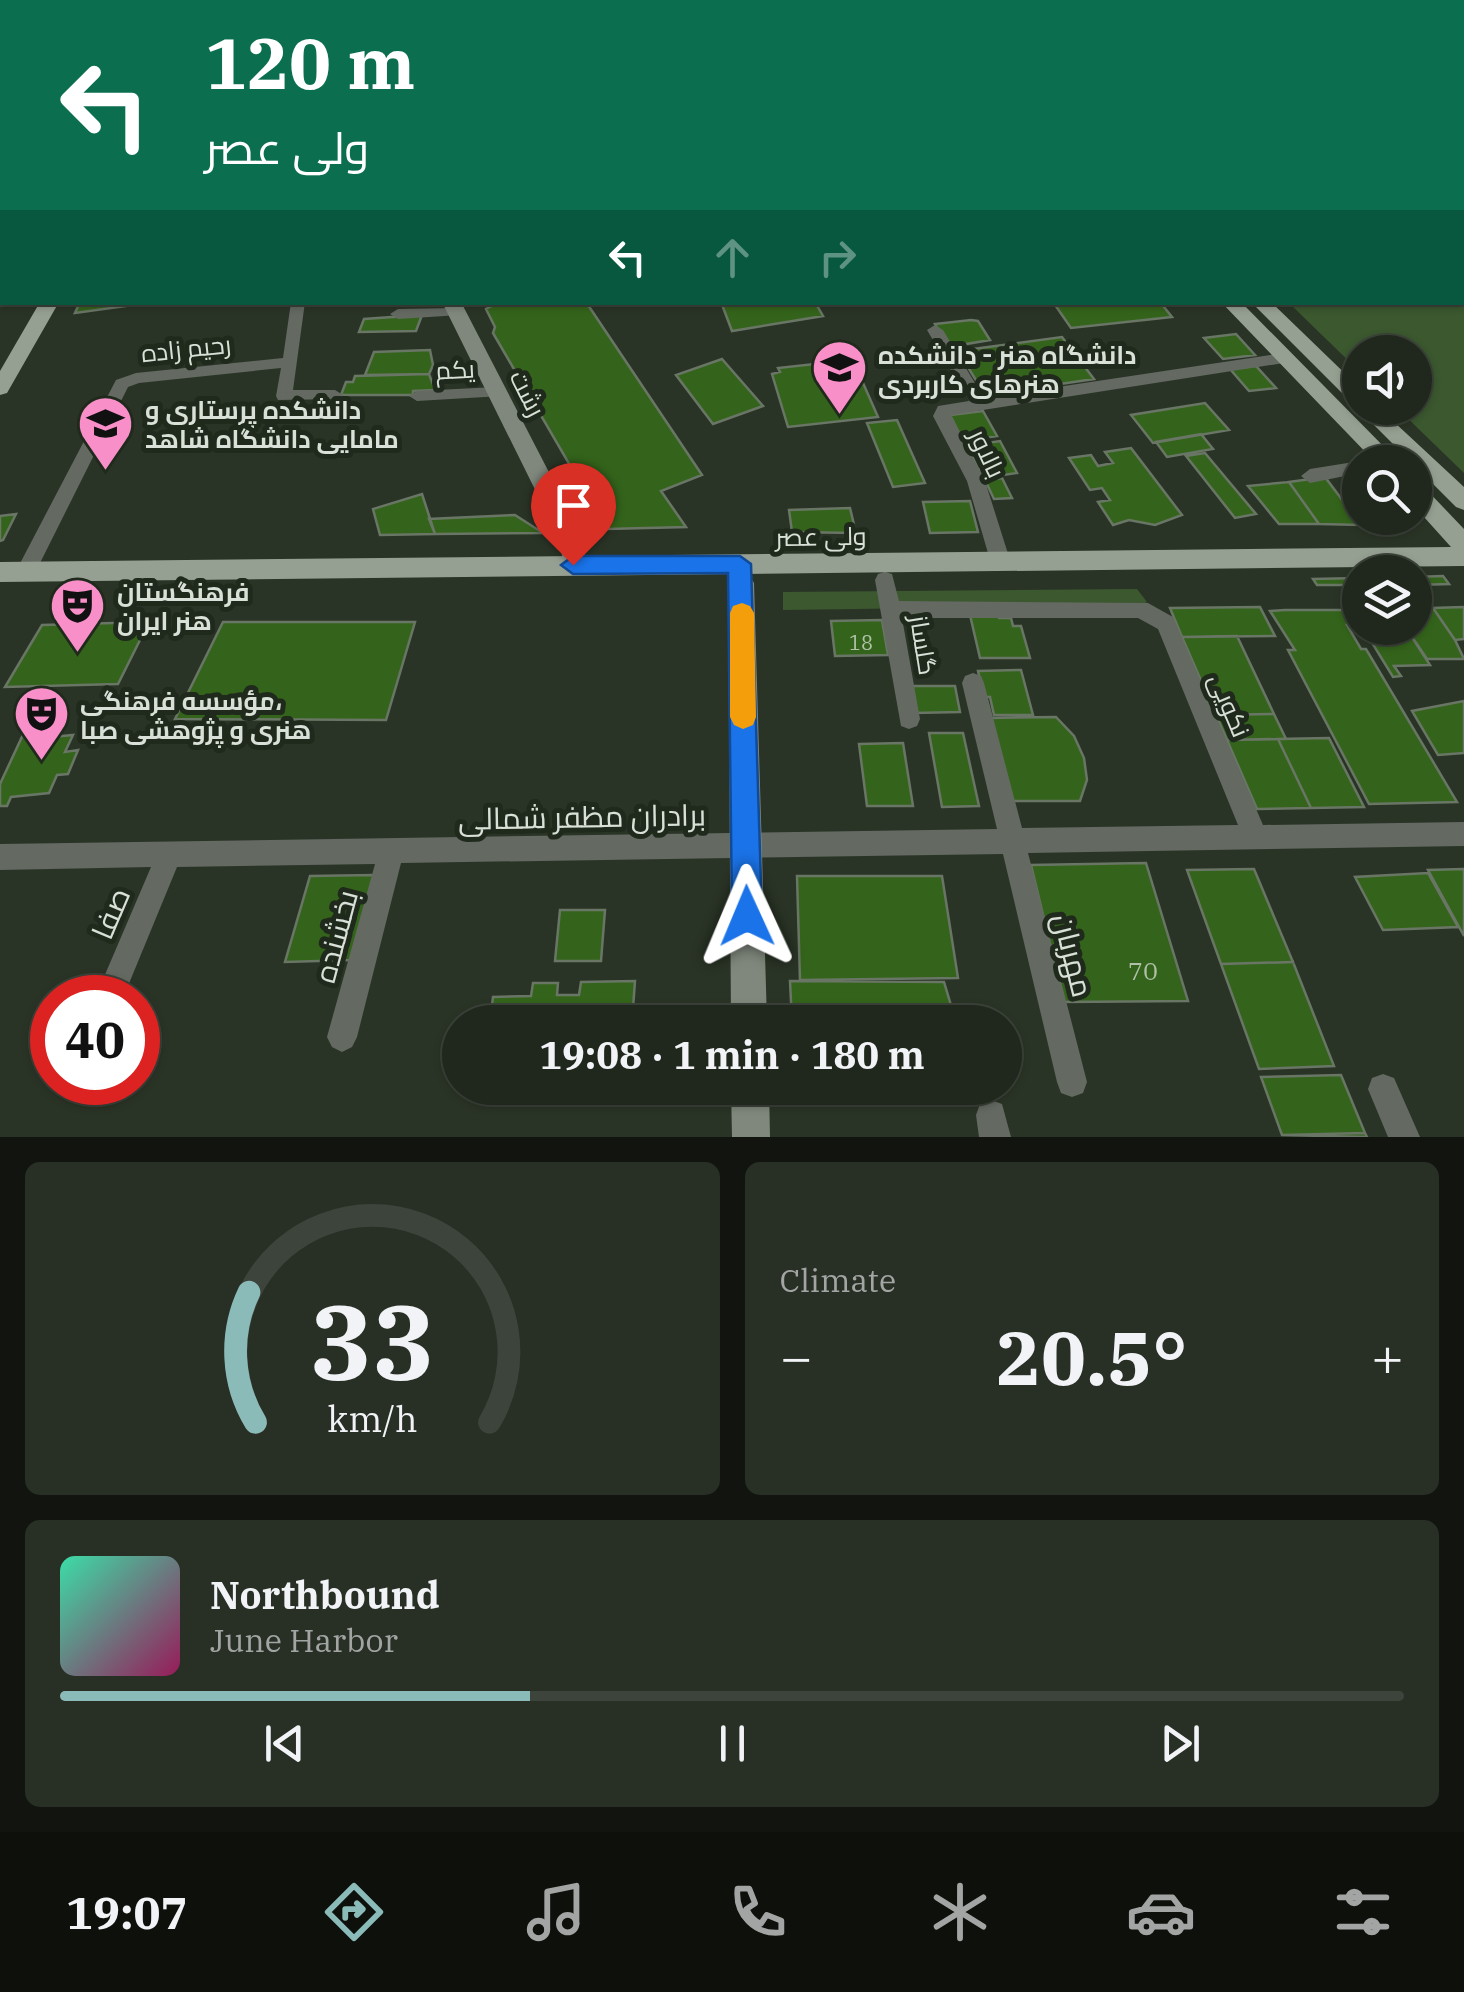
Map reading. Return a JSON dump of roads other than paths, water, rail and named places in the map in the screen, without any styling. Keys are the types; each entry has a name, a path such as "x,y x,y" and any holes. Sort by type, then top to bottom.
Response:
{"main road":[{"path":"0,386 48,305"},
{"path":"1233,305 1371,445"},
{"path":"1263,305 1342,382"},
{"path":"1385,425 1464,501"},
{"path":"1432,510 1464,545"},
{"name":"ولی عصر","path":"12,573 573,565 740,574 1000,560 1464,556"}],"street":[{"path":"298,305 284,396 335,395"},
{"path":"398,314 453,307"},
{"name":"رشت","path":"453,307 572,540 573,565"},
{"path":"935,330 979,403"},
{"name":"بالاور","path":"1000,560 976,481 942,416 947,408 1284,358"},
{"name":"رحیم زاده","path":"12,573 122,384 136,378 290,362"},
{"name":"یکم","path":"417,396 496,392"},
{"path":"1310,476 1342,471"},
{"path":"740,574 748,1005"},
{"name":"گلساز","path":"885,580 909,718"},
{"name":"نکویی","path":"891,610 1141,609 1166,623 1255,836"},
{"name":"مهربان","path":"973,683 1072,1082"},
{"name":"برادران مظفر شمالی","path":"0,857 1464,834"},
{"name":"بخشنده","path":"342,1037 391,851"},
{"name":"صفا","path":"119,975 170,854"},
{"path":"1384,1089 1404,1137"},
{"path":"750,1105 750,1137"}],"place":[{"name":"دانشگاه هنر - دانشکده هنرهای کاربردی","path":"839,417"},
{"name":"دانشکده پرستاری و مامایی دانشگاه شاهد","path":"106,472"},
{"name":"فرهنگستان هنر ایران","path":"78,654"},
{"name":"مؤسسه فرهنگی، هنری و پژوهشی صبا","path":"41,763"}]}
